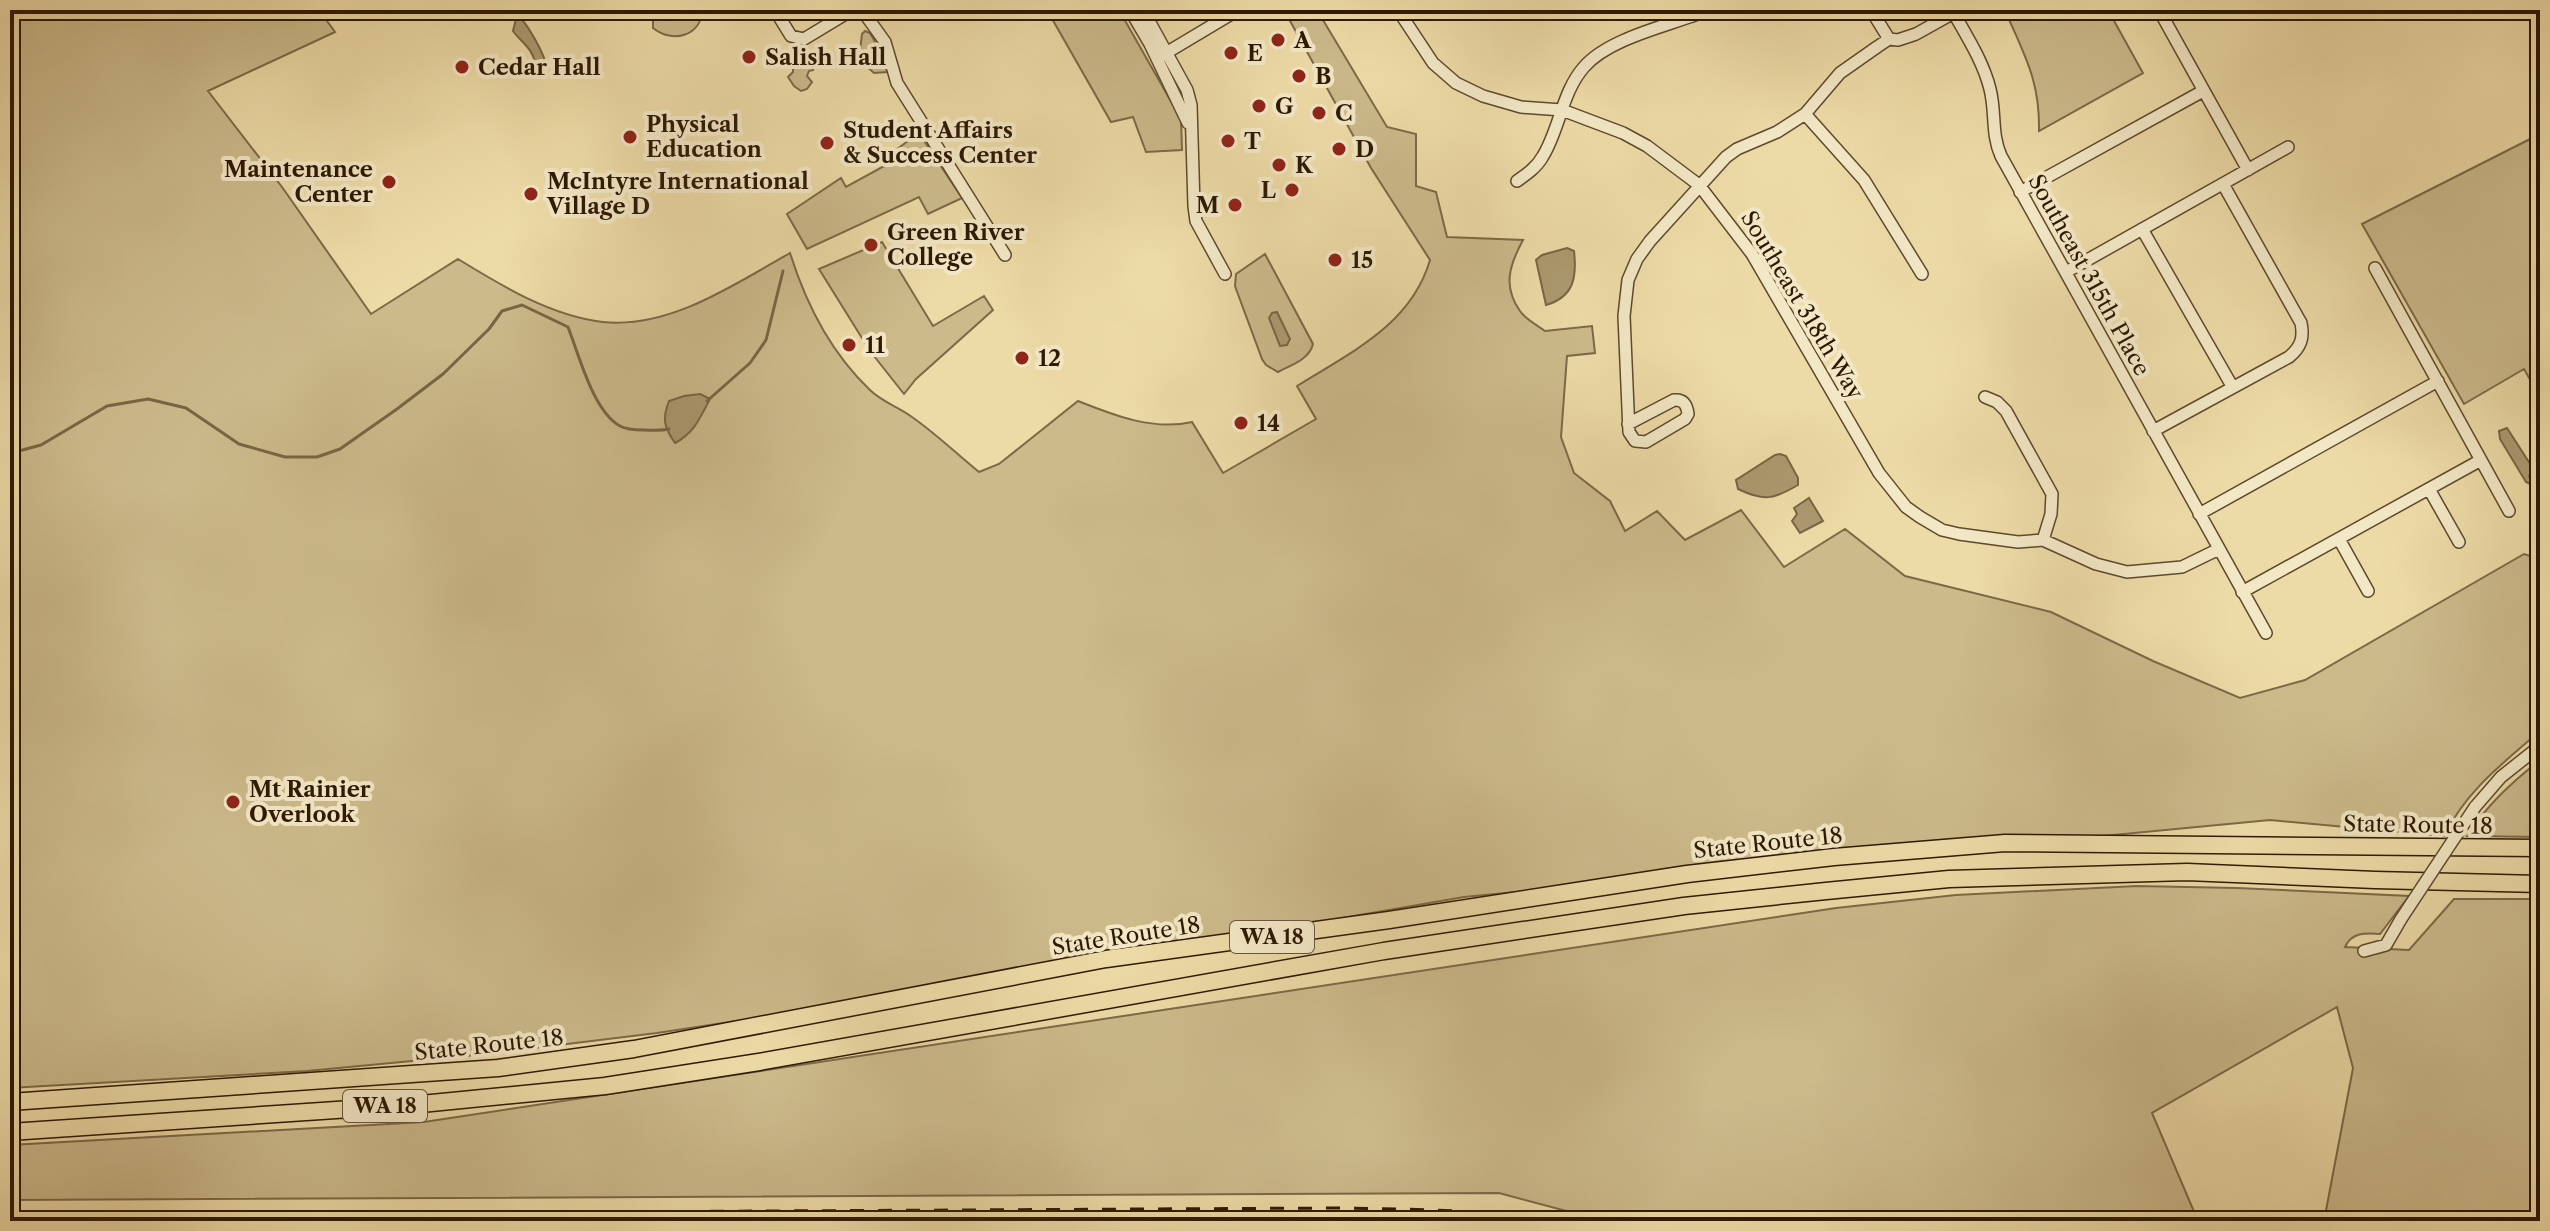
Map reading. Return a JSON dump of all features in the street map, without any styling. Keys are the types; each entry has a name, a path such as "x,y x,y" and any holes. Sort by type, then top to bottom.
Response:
{"highway":[{"name":"State Route 18","path":"10,1102 421,1075 555,1061 634,1049 1106,959 1687,874 1834,857 2005,843 2540,848"},
{"name":"WA 18","path":"10,1132 438,1103 605,1086 1384,951 1684,906 1826,891 1949,879 2187,872 2540,884"}],"street":[{"path":"775,10 791,36 804,39 852,10"},
{"path":"862,10 885,42 897,83 1005,255"},
{"path":"1130,10 1187,90 1191,105 1196,221 1225,274"},
{"path":"1143,10 1162,55"},
{"path":"1162,55 1238,10"},
{"path":"1871,10 1889,39"},
{"path":"2159,10 2248,170"},
{"name":"Southeast 318th Way","path":"1398,11 1433,63 1456,83 1483,96 1521,107 1562,110 1623,133 1647,146 1699,185 1752,254 1879,473 1906,507 1942,530 2018,542 2043,540"},
{"path":"1628,424 1678,399 1686,405 1688,414 1685,419 1646,442 1631,438 1628,424 1624,316 1628,280 1644,249 1732,152 1777,132 1805,114 1840,73 1889,39 1907,37 1955,11"},
{"name":"Southeast 315th Place","path":"1955,11 1988,83 1993,100 1997,145 2020,192 2266,633"},
{"path":"1517,181 1535,167 1545,154 1580,72 1595,57 1619,44 1695,15"},
{"path":"2020,192 2203,91"},
{"path":"1805,114 1864,180 1922,274"},
{"path":"2066,272 2288,147"},
{"path":"2153,431 2289,357 2301,345 2301,323 2223,184"},
{"path":"2142,229 2232,386"},
{"path":"2375,268 2509,511"},
{"path":"2199,514 2438,381"},
{"path":"1985,397 1997,402 2006,411 2052,494 2051,514 2043,540 2111,569 2127,572 2182,567 2219,549"},
{"path":"2242,592 2481,460"},
{"path":"2429,489 2459,542"},
{"path":"2339,539 2368,591"},
{"path":"2364,951 2386,945 2475,807 2501,777 2540,746"}],"shaded area":[{"path":"10,10 124,10 175,18 212,10 319,10 335,32 208,91 282,187 371,314 458,259 546,307 584,319 628,322 653,319 701,302 790,253 821,327 856,376 875,394 921,423 979,472 999,464 1078,401 1148,423 1192,422 1223,473 1316,419 1297,386 1377,335 1394,319 1421,283 1430,260 1371,168 1284,10 1317,10 1387,127 1416,134 1416,186 1436,192 1447,237 1523,240 1510,275 1511,293 1522,314 1545,331 1592,326 1595,353 1567,356 1561,437 1574,473 1610,501 1625,531 1657,511 1685,540 1741,510 1784,567 1845,529 1905,576 2051,612 2240,698 2305,680 2524,554 2540,559 2540,731 2474,791 2444,836 2270,820 1464,897 828,1007 657,1033 486,1054 307,1071 10,1088"},
{"path":"660,10 703,10 697,26 691,31 669,36 653,28 653,15"},
{"path":"1047,10 1119,10 1181,119 1182,150 1146,152 1133,117 1111,122"},
{"path":"2008,10 2108,10 2143,73 2039,131 2034,85 2007,15"},
{"path":"516,19 521,19 528,27 544,58 542,65 535,62 529,49 513,31"},
{"path":"865,31 870,33 877,45 871,49 872,56 878,60 885,58 887,72 874,73 865,65 869,57 860,51"},
{"path":"796,46 806,52 813,70 807,76 812,82 801,91 788,77 793,72 793,68 787,66 790,52"},
{"path":"919,133 962,198 928,214 919,197 807,249 787,214 841,178 846,187 897,159 893,152"},
{"path":"2540,134 2540,397 2524,369 2464,404 2362,224"},
{"path":"882,242 933,326 984,296 993,310 916,379 904,394 870,351 819,269"},
{"path":"1567,248 1574,251 1572,285 1563,297 1546,305 1536,260 1542,255"},
{"path":"1265,254 1313,344 1304,358 1278,372 1262,359 1235,286 1236,274"},
{"path":"1277,312 1290,339 1287,345 1280,346 1269,318"},
{"path":"700,394 710,399 700,419 675,443 665,423 669,401"},
{"path":"2507,428 2534,470 2529,476 2532,485 2526,482 2500,439 2499,431"},
{"path":"1780,454 1786,456 1798,478 1798,485 1769,497 1755,496 1738,489 1736,480"},
{"path":"1809,498 1823,521 1800,533 1792,521 1797,514 1794,508"},
{"path":"2540,760 2540,837 2467,836 2500,795"},
{"path":"2137,886 2409,896 2380,934 2355,936 2345,947 2409,950 2454,899 2540,899 2540,1221 2324,1221 2353,1068 2337,1007 2152,1113 2198,1221 1604,1221 1499,1193 10,1200 10,1145 424,1122 1836,908 1956,895"}],"waterway":[{"path":"707,401 750,363 766,340 783,271"},
{"path":"10,451 41,445 107,406 148,399 186,408 239,444 285,457 317,457 340,449 397,409 443,374 489,329 502,311 522,305 568,327 588,381 610,419 629,429 669,429"}],"railway":[{"path":"10,1215 1337,1208 1478,1212 1561,1221"}],"place":[{"name":"A","path":"1278,40"},
{"name":"E","path":"1231,53"},
{"name":"Salish Hall","path":"749,57"},
{"name":"Cedar Hall","path":"462,67"},
{"name":"B","path":"1299,76"},
{"name":"G","path":"1259,106"},
{"name":"C","path":"1319,113"},
{"name":"Physical Education","path":"630,137"},
{"name":"T","path":"1228,141"},
{"name":"Student Affairs & Success Center","path":"827,143"},
{"name":"D","path":"1339,149"},
{"name":"K","path":"1279,165"},
{"name":"Maintenance Center","path":"389,182"},
{"name":"L","path":"1292,190"},
{"name":"McIntyre International Village D","path":"531,194"},
{"name":"M","path":"1235,205"},
{"name":"Green River College","path":"871,245"},
{"name":"15","path":"1335,260"},
{"name":"11","path":"849,345"},
{"name":"12","path":"1022,358"},
{"name":"14","path":"1241,423"},
{"name":"Mt Rainier Overlook","path":"233,802"}]}
